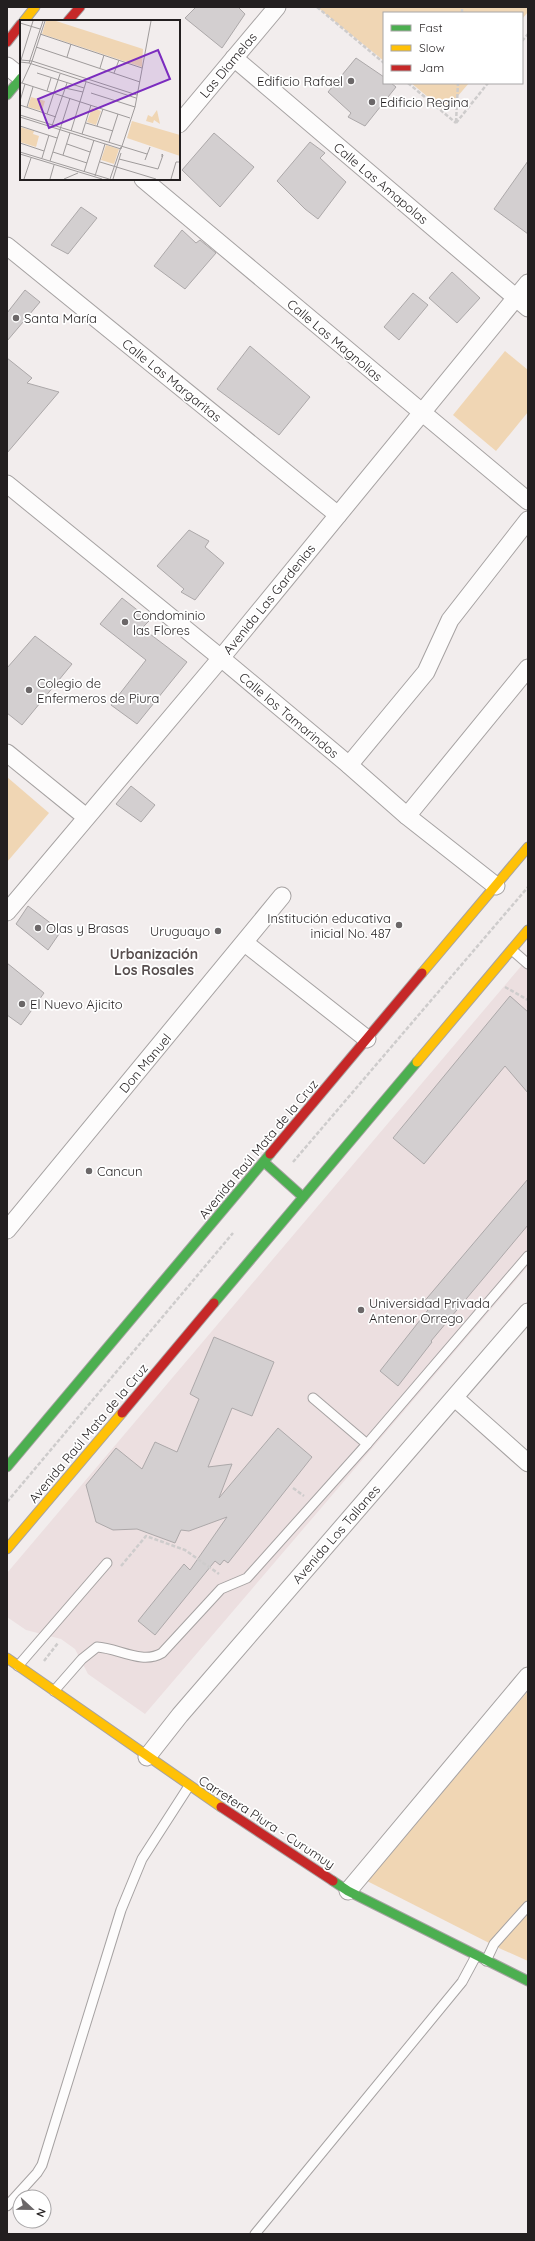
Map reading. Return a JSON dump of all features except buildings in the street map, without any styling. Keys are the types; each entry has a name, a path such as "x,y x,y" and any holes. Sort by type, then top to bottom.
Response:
{"main road":[{"path":"25,20 35,7"},
{"path":"69,20 80,7"},
{"path":"7,42 20,25"},
{"path":"7,95 20,79"},
{"name":"Avenida Raúl Mata de la Cruz","path":"7,1466 528,847"},
{"name":"Avenida Raúl Mata de la Cruz","path":"7,1549 528,930"},
{"path":"264,1162 304,1197"},
{"name":"Carretera Piura - Curumuy","path":"7,1658 146,1757 348,1891 528,1981"}],"street":[{"name":"Las Diamelas","path":"180,123 277,7"},
{"name":"Calle Las Amapolas","path":"234,58 522,303"},
{"path":"7,66 20,77"},
{"name":"Calle Las Magnolias","path":"144,180 528,501"},
{"name":"Calle Las Margaritas","path":"7,246 338,515"},
{"name":"Avenida Las Gardenias","path":"7,912 221,658 423,413 522,303 528,283"},
{"name":"Calle los Tamarindos","path":"7,484 350,765 407,816 496,886"},
{"path":"350,765 426,672 450,620 528,520"},
{"path":"407,816 528,668"},
{"path":"7,753 86,817"},
{"name":"Don Manuel","path":"7,1230 245,943 282,896"},
{"path":"245,943 367,1039"},
{"name":"Avenida Los Tallanes","path":"146,1757 180,1715 528,1312"},
{"path":"455,1398 528,1463"},
{"path":"348,1891 528,1676"}],"lane":[{"path":"512,950 528,964"},
{"path":"54,1691 77,1664 97,1646 106,1647 144,1658 153,1658 162,1653 221,1589 247,1578 367,1444 528,1256"},
{"path":"313,1398 367,1444"},
{"path":"18,1666 107,1563"},
{"path":"7,2206 37,2173 42,2165 121,1910 142,1858 189,1786"},
{"path":"486,1961 494,1944 528,1906"},
{"path":"255,2234 462,1982 476,1956"}],"path":[{"path":"317,7 383,62"},
{"path":"409,84 456,123"},
{"path":"456,123 458,84"},
{"path":"456,123 487,84"},
{"path":"491,975 508,989 528,1000"},
{"path":"293,1488 307,1499"},
{"path":"146,1536 185,1550 219,1575"},
{"path":"213,1579 225,1573"}],"shaded area":[{"path":"317,7 528,7 528,12 523,18 523,12 383,12 383,60"},
{"path":"412,84 468,84 445,111"},
{"path":"505,351 528,370 528,412 496,451 453,415"},
{"path":"7,777 49,813 7,862"},
{"name":"Universidad Privada Antenor Orrego","path":"528,958 528,1266 145,1714 88,1674 75,1649 61,1639 26,1630 7,1617 7,1573"},
{"path":"528,1691 528,1961 501,1949 367,1881"}],"traffic: fast":[{"path":"7,95 20,79"},
{"path":"214,1303 417,1062"},
{"path":"7,1467 270,1154"},
{"path":"264,1162 303,1197"},
{"path":"333,1881 348,1891 528,1981"}],"traffic: slow":[{"path":"25,20 35,7"},
{"path":"422,973 528,847"},
{"path":"417,1062 528,930"},
{"path":"7,1549 122,1413"},
{"path":"7,1658 221,1807"}],"traffic: jam":[{"path":"69,20 80,7"},
{"path":"7,42 20,25"},
{"path":"270,1154 422,973"},
{"path":"122,1413 214,1303"},
{"path":"221,1807 333,1881"}],"place":[{"name":"Edificio Rafael","path":"351,81"},
{"name":"Edificio Regina","path":"372,102"},
{"name":"Santa María","path":"16,318"},
{"name":"Condominio las Flores","path":"125,622"},
{"name":"Colegio de Enfermeros de Piura","path":"29,690"},
{"name":"Institución educativa inicial No. 487","path":"399,925"},
{"name":"Olas y Brasas","path":"38,928"},
{"name":"Uruguayo","path":"218,931"},
{"name":"El Nuevo Ajicito","path":"22,1004"},
{"name":"Cancun","path":"89,1171"},
{"name":"Universidad Privada Antenor Orrego","path":"361,1310"}],"district":[{"name":"Urbanización Los Rosales","path":"154,962"}]}
